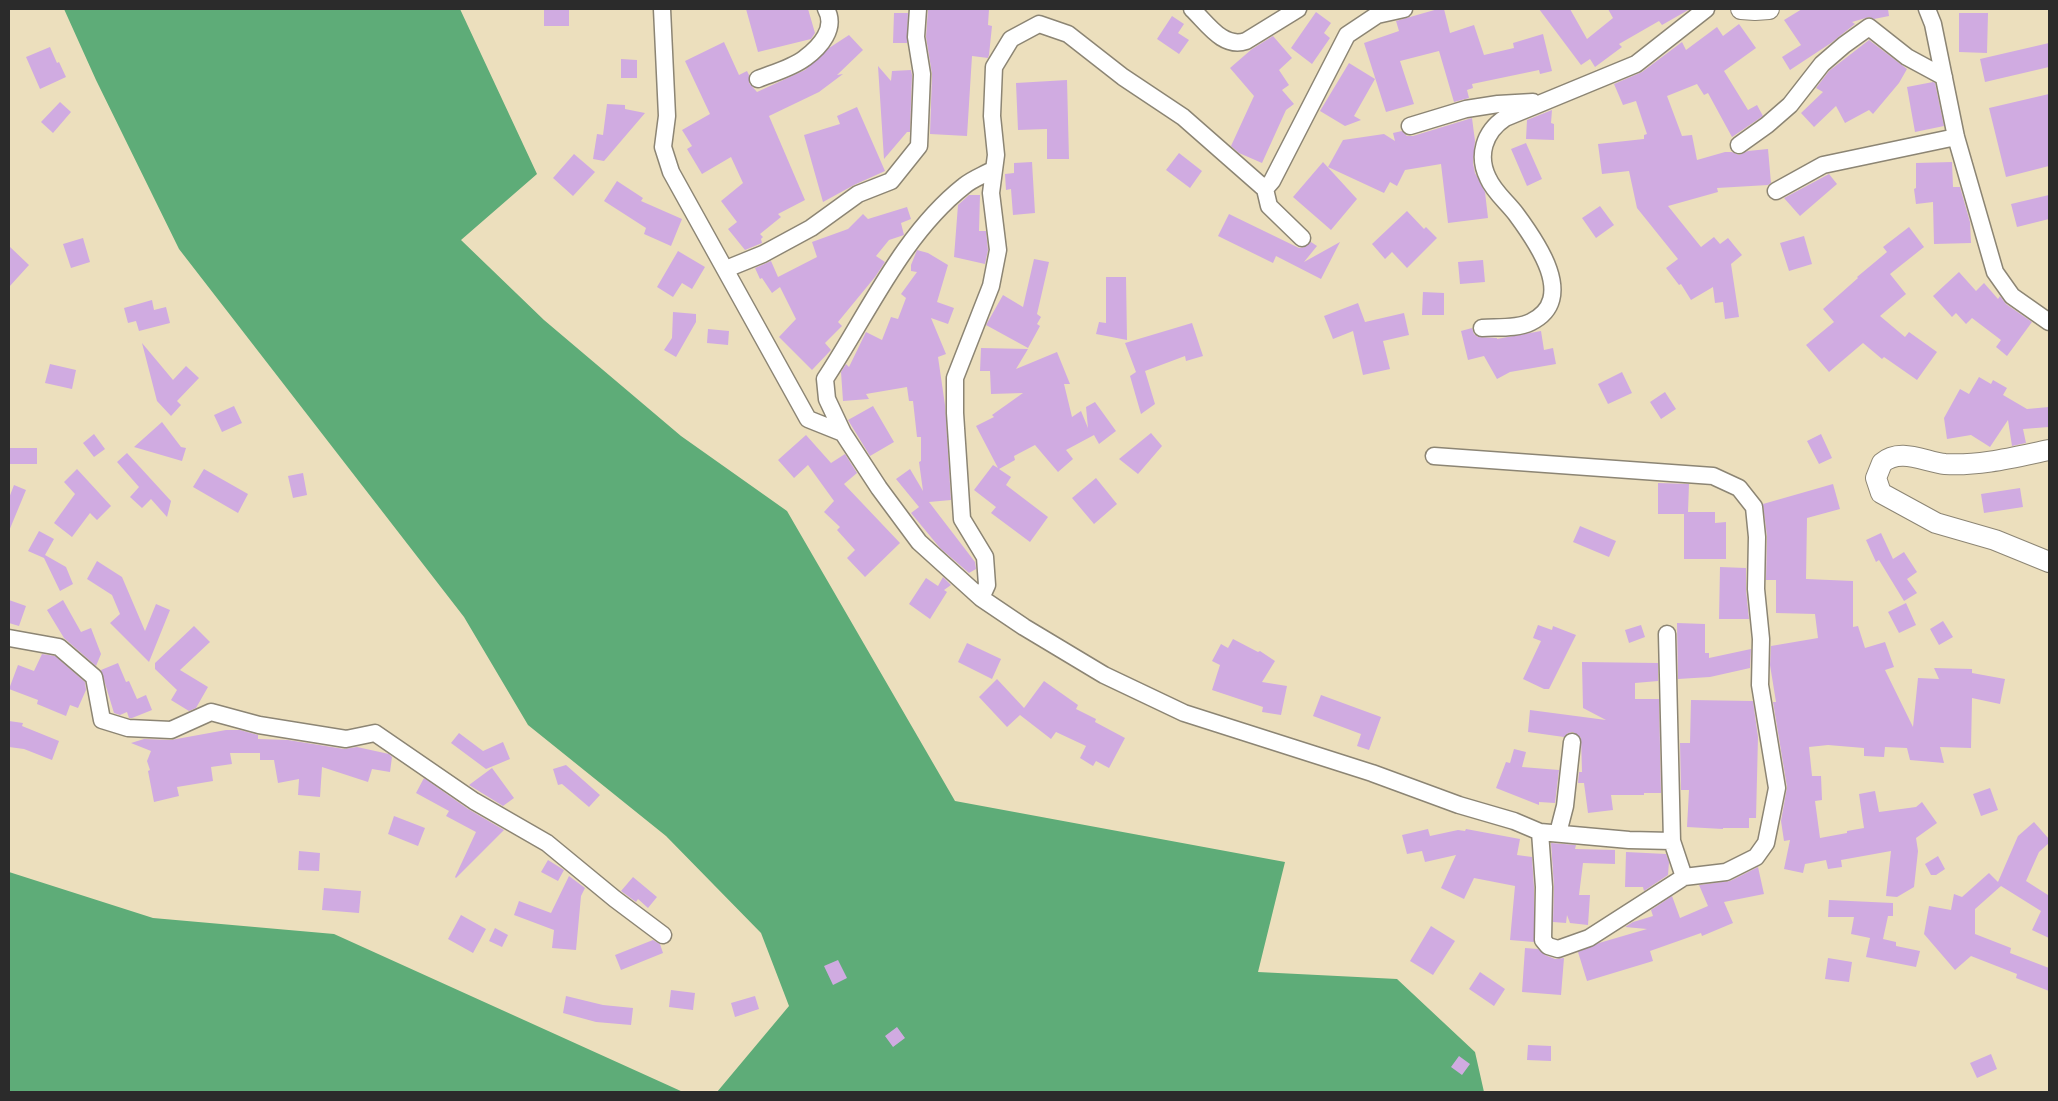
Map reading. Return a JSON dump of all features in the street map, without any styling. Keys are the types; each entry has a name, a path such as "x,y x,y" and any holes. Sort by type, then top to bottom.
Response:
{"street":[{"path":"662,9 667,116 663,147 671,172 808,419 843,434"},
{"path":"758,79 804,59 827,36 830,25 826,9"},
{"path":"726,269 763,254 811,228 858,194 891,181 919,146 922,74 916,38 918,9"},
{"path":"1192,9 1224,40 1237,43 1246,41 1298,9"},
{"path":"1265,189 1272,181 1347,35 1374,12 1404,9"},
{"path":"1482,328 1522,325 1539,317 1549,302 1552,280 1545,257 1516,214 1494,188 1484,169 1483,158 1486,138 1497,124 1543,102 1636,64 1706,9"},
{"path":"1741,9 1769,9"},
{"path":"1927,9 1933,24 1956,137 1995,272 2012,296 2049,322"},
{"path":"981,598 987,585 985,557 962,519 955,413 955,378 991,286 998,250 991,194 996,155 992,116 994,67 1010,39 1039,24 1068,34 1123,77 1183,117 1265,189 1269,206 1302,238"},
{"path":"1739,145 1767,125 1790,105 1822,64 1869,27 1907,57 1944,77"},
{"path":"1410,126 1482,106 1543,102"},
{"path":"1776,191 1823,165 1956,137"},
{"path":"994,170 965,185 932,215 890,273 825,379 828,399 843,434 879,488 919,542 981,598 1024,627 1104,675 1184,713 1354,767 1459,806 1514,821 1540,832 1628,840 1672,840"},
{"path":"2049,450 1982,463 1945,464 1896,455 1882,463 1876,478 1881,493 1936,523 1995,540 2049,562"},
{"path":"1434,456 1713,476 1739,488 1754,507 1757,537 1756,589 1761,639 1760,685 1777,788 1766,843 1756,857 1726,872 1684,877 1589,938 1558,949 1548,946 1543,940 1544,887 1540,832"},
{"path":"1667,634 1672,840 1684,877"},
{"path":"9,638 59,647 94,677 102,720 128,728 171,730 212,712 259,725 346,738 375,733 474,801 547,843 662,935"},
{"path":"1558,834 1564,806 1572,742"}],"green space":[{"path":"64,9 460,9 537,174 461,240 544,320 681,436 787,511 955,801 1285,862 1258,972 1397,979 1475,1052 1484,1092 717,1092 789,1006 761,933 666,836 528,725 464,617 179,249 96,80"},
{"path":"9,872 153,918 334,934 683,1092 9,1092"}],"building":[{"path":"544,9 569,9 569,26 544,26"},
{"path":"746,9 808,9 815,33 811,39 758,52"},
{"path":"928,9 989,9 988,25 992,26 988,58 972,56 967,136 930,134 932,74 926,37"},
{"path":"1444,9 1450,33 1474,25 1484,55 1514,48 1513,43 1543,34 1552,71 1540,74 1539,70 1472,84 1473,88 1467,90 1469,98 1454,102 1439,51 1400,61 1414,104 1386,112 1364,43 1399,31 1396,21"},
{"path":"1539,9 1570,9 1587,39 1613,18 1608,9 1690,9 1662,25 1659,21 1619,44 1622,47 1595,67 1590,59 1581,65"},
{"path":"1802,9 1888,9 1889,16 1874,19 1869,17 1852,22 1855,24 1831,43 1790,70 1782,57 1801,45 1784,20"},
{"path":"1316,12 1331,23 1324,33 1330,38 1312,64 1291,48"},
{"path":"894,13 908,13 907,43 893,43"},
{"path":"1959,13 1988,13 1987,53 1959,52"},
{"path":"1172,16 1184,24 1178,33 1189,40 1179,54 1157,39"},
{"path":"1739,24 1756,48 1724,71 1748,110 1757,105 1763,116 1732,137 1708,93 1704,95 1697,84 1667,96 1682,136 1692,135 1697,160 1725,152 1739,155 1748,151 1768,149 1771,183 1768,185 1717,188 1718,192 1668,206 1701,247 1714,237 1720,244 1728,238 1742,255 1731,264 1739,317 1725,319 1723,302 1715,303 1713,287 1691,300 1681,284 1679,285 1666,268 1678,259 1637,208 1629,171 1602,174 1598,144 1644,139 1644,135 1647,134 1636,101 1623,105 1614,84 1642,72 1682,42 1686,50 1717,27 1723,36"},
{"path":"849,35 863,50 837,75 843,74 819,92 769,116 805,200 778,214 781,217 760,234 763,237 761,239 762,243 745,250 728,229 737,222 721,201 743,183 731,157 702,174 687,149 692,146 682,130 710,114 685,61 724,42 739,75 747,71 749,83 757,92 805,70 829,48"},
{"path":"1273,36 1292,58 1279,70 1289,85 1282,90 1294,104 1286,110 1262,163 1239,153 1231,146 1254,96 1230,68 1252,49"},
{"path":"1869,40 1907,69 1899,83 1873,114 1869,110 1845,123 1836,106 1814,127 1801,113 1823,92 1816,88 1829,71"},
{"path":"2049,43 2049,67 1985,82 1980,59"},
{"path":"50,47 66,77 40,89 26,57"},
{"path":"621,59 637,60 637,78 621,78"},
{"path":"1349,63 1375,79 1354,116 1361,120 1345,126 1320,111"},
{"path":"878,66 891,81 892,71 911,70 912,75 910,132 907,132 884,159"},
{"path":"1067,80 1069,159 1047,159 1047,129 1018,130 1016,83"},
{"path":"1935,83 1944,126 1915,132 1907,87"},
{"path":"2049,94 2049,166 2006,177 1989,108"},
{"path":"60,102 71,112 53,133 41,122"},
{"path":"607,104 625,105 625,109 645,113 604,161 593,159 597,134 603,135"},
{"path":"857,107 885,171 823,202 804,135 840,124 837,116"},
{"path":"1552,110 1551,123 1554,124 1554,140 1526,139 1527,120"},
{"path":"1472,118 1475,141 1473,163 1475,173 1485,192 1488,218 1448,223 1441,164 1405,170 1397,186 1390,182 1384,193 1328,167 1343,140 1384,134 1395,141 1393,133 1402,131 1407,136 1413,136"},
{"path":"1526,143 1542,179 1527,186 1511,149"},
{"path":"1179,153 1202,171 1190,188 1166,170"},
{"path":"574,154 595,172 573,196 553,178"},
{"path":"1032,162 1035,213 1013,215 1011,189 1006,190 1005,174 1014,173 1014,163"},
{"path":"1323,162 1357,199 1331,230 1293,197"},
{"path":"1952,162 1953,187 1960,187 1970,222 1971,243 1934,244 1933,202 1916,204 1914,189 1916,188 1916,163"},
{"path":"1829,174 1837,184 1800,216 1784,198"},
{"path":"617,181 643,198 641,201 682,219 671,246 644,234 646,228 604,201"},
{"path":"969,195 980,195 979,231 986,231 988,250 985,264 954,257 958,205"},
{"path":"2049,195 2049,219 2017,227 2011,204"},
{"path":"1600,206 1614,225 1596,238 1582,218"},
{"path":"907,207 911,219 901,223 904,235 889,240 876,256 885,262 838,322 842,326 825,343 831,350 812,370 779,337 796,319 780,287 772,293 762,278 760,279 755,268 771,261 778,277 817,257 812,242 848,229 863,214 868,219"},
{"path":"1407,211 1424,229 1426,227 1437,238 1407,268 1392,252 1385,259 1372,244"},
{"path":"1229,214 1299,248 1305,247 1311,242 1317,246 1304,262 1340,242 1321,279 1276,256 1273,263 1218,236"},
{"path":"1909,227 1924,247 1890,274 1906,294 1880,316 1905,337 1909,332 1937,352 1917,380 1884,357 1882,359 1863,343 1829,372 1806,345 1834,322 1823,309 1887,252 1883,247"},
{"path":"1804,236 1812,264 1789,271 1780,243"},
{"path":"83,238 90,262 71,268 63,244"},
{"path":"9,246 29,265 9,287"},
{"path":"917,250 928,253 948,265 937,302 954,308 948,324 931,318 946,354 938,357 945,405 951,500 929,502 975,562 976,569 969,573 940,548 911,513 919,507 896,479 910,469 923,491 919,462 921,461 921,437 917,437 913,401 909,401 907,387 866,394 869,399 843,401 841,372 846,364 849,367 866,332 882,340 891,317 898,319 906,298 901,294 917,272 911,271 911,265"},
{"path":"678,251 705,267 692,289 682,283 673,297 657,287"},
{"path":"1034,259 1049,262 1037,314 1041,317 1037,324 1040,326 1028,348 986,325 1003,295 1023,307"},
{"path":"1483,260 1485,282 1460,284 1458,262"},
{"path":"1959,272 1976,291 1984,283 1998,299 2000,296 2006,304 2032,322 2007,356 1996,347 2001,340 1972,318 1966,324 1956,313 1952,317 1933,296"},
{"path":"1106,277 1126,277 1127,340 1096,334 1099,322 1106,323"},
{"path":"1423,292 1444,293 1444,315 1422,315"},
{"path":"152,300 154,310 166,307 170,323 139,331 136,321 128,323 124,308"},
{"path":"1358,303 1365,322 1404,313 1409,335 1383,341 1390,369 1363,375 1353,331 1333,339 1324,316"},
{"path":"673,312 696,314 696,322 676,357 664,350 672,338"},
{"path":"1192,323 1203,356 1186,361 1185,356 1145,371 1155,404 1141,414 1130,376 1136,372 1125,343"},
{"path":"1472,328 1474,334 1478,337 1497,339 1541,331 1544,350 1553,348 1556,364 1510,372 1497,379 1484,356 1468,360 1461,331"},
{"path":"708,329 729,331 728,345 707,343"},
{"path":"142,343 173,380 186,366 199,378 177,401 181,405 171,416 157,401"},
{"path":"981,348 1028,349 1016,369 1057,352 1070,384 1064,384 1072,417 1081,411 1088,428 1086,407 1095,402 1116,431 1099,444 1094,435 1066,450 1073,459 1058,472 1035,445 1014,456 1015,460 999,469 1011,477 1006,485 1048,517 1030,542 991,513 996,507 974,490 993,465 998,468 976,426 994,417 992,415 1023,393 991,394 990,371 980,371"},
{"path":"50,364 76,370 72,389 45,383"},
{"path":"1622,372 1632,393 1608,404 1598,384"},
{"path":"1979,377 1991,384 1993,380 2007,388 2003,395 2027,409 2049,407 2049,427 2023,429 2026,443 2012,446 2008,420 1990,447 1971,435 1947,439 1944,418 1960,389 1969,394"},
{"path":"1665,392 1676,409 1661,419 1650,402"},
{"path":"234,406 242,423 222,432 214,415"},
{"path":"873,406 894,442 870,456 848,420"},
{"path":"162,422 181,447 186,448 182,461 134,447"},
{"path":"1151,433 1162,446 1138,474 1119,459"},
{"path":"94,434 105,449 94,457 83,443"},
{"path":"1821,434 1832,458 1819,464 1807,441"},
{"path":"806,435 831,463 845,454 857,473 844,484 900,543 865,577 847,558 855,550 837,530 840,527 824,512 834,501 808,465 794,478 778,460"},
{"path":"9,448 37,448 37,464 9,464"},
{"path":"127,453 171,501 167,517 151,499 142,508 130,497 139,487 117,462"},
{"path":"77,469 111,506 97,520 90,513 72,537 54,523 75,494 64,482"},
{"path":"204,469 248,494 238,513 193,487"},
{"path":"303,473 307,495 293,498 288,476"},
{"path":"1096,478 1117,504 1094,524 1072,498"},
{"path":"1658,483 1689,484 1688,512 1715,512 1715,523 1726,522 1726,559 1684,559 1684,514 1658,514"},
{"path":"1833,484 1840,509 1807,518 1806,579 1853,581 1853,627 1858,626 1865,648 1885,642 1894,667 1885,670 1913,727 1918,678 1939,679 1934,668 1972,669 1972,673 2005,679 2000,704 1972,698 1971,748 1940,747 1944,763 1910,760 1907,748 1885,747 1884,757 1864,756 1864,748 1828,745 1809,747 1812,776 1821,776 1822,800 1815,801 1820,838 1864,828 1859,794 1875,791 1879,812 1916,807 1922,802 1937,823 1916,838 1918,851 1914,887 1897,897 1886,896 1891,851 1841,860 1842,867 1828,869 1826,860 1805,864 1803,873 1784,869 1790,840 1784,841 1781,821 1787,787 1773,702 1776,702 1770,665 1771,646 1818,638 1815,614 1776,613 1776,580 1766,580 1767,536 1763,504"},
{"path":"14,485 26,490 9,531 9,498"},
{"path":"2020,488 2023,507 1984,513 1981,494"},
{"path":"1580,526 1616,541 1609,557 1573,542"},
{"path":"39,531 54,539 45,555 66,567 73,584 60,591 44,558 28,551"},
{"path":"1881,533 1893,559 1904,552 1917,572 1907,579 1917,593 1904,601 1879,560 1876,562 1866,540"},
{"path":"97,561 122,577 145,631 156,604 170,610 149,662 110,623 120,614 112,595 87,579"},
{"path":"1720,567 1746,568 1749,619 1719,619"},
{"path":"943,577 951,585 944,590 947,592 930,619 909,604 926,578 938,586"},
{"path":"9,600 26,606 19,626 9,623"},
{"path":"63,600 81,632 91,628 101,654 96,666 64,638 47,610"},
{"path":"1906,603 1916,625 1899,633 1888,612"},
{"path":"1943,621 1953,637 1939,645 1930,629"},
{"path":"1677,623 1705,624 1705,653 1709,653 1709,658 1751,649 1750,668 1710,677 1678,679"},
{"path":"1538,625 1552,630 1553,626 1576,635 1549,689 1544,689 1523,679 1541,641 1533,638"},
{"path":"1641,625 1645,637 1629,643 1625,630"},
{"path":"194,626 210,642 180,670 208,687 196,708 189,711 171,700 177,690 155,669 155,663"},
{"path":"1233,639 1258,652 1260,651 1275,661 1262,682 1287,686 1281,715 1262,712 1263,707 1212,690 1220,665 1212,661 1221,644 1228,648"},
{"path":"967,643 1001,659 992,679 958,662"},
{"path":"42,654 55,656 85,682 86,690 78,708 70,705 66,716 37,704 38,700 9,689 18,665 34,671"},
{"path":"1582,662 1658,663 1658,681 1635,683 1635,699 1659,699 1661,793 1611,795 1613,810 1588,813 1584,783 1578,783 1579,772 1582,772 1581,738 1573,732 1568,733 1564,737 1528,732 1530,710 1606,720 1583,708"},
{"path":"118,663 126,682 129,681 137,699 146,695 152,710 132,718 129,718 127,712 120,715 114,713 101,670"},
{"path":"997,679 1024,708 1044,681 1078,705 1076,709 1096,719 1095,722 1125,738 1109,768 1096,761 1093,766 1080,758 1086,746 1056,732 1051,739 1020,715 1007,727 979,697"},
{"path":"1321,695 1381,717 1369,750 1357,746 1361,734 1313,716"},
{"path":"1691,700 1753,701 1758,737 1756,818 1749,818 1749,828 1687,827 1689,790 1681,790 1680,743 1690,743"},
{"path":"9,721 23,723 22,726 59,741 52,760 24,749 9,747"},
{"path":"226,730 240,730 258,735 258,739 288,740 344,749 357,747 389,754 392,757 390,772 372,769 368,782 322,767 320,797 298,795 299,779 278,783 274,760 260,760 260,753 230,753 232,764 211,767 213,781 177,787 179,796 154,802 147,761 151,751 131,743 144,739 171,740"},
{"path":"459,733 483,751 503,742 510,759 486,769 451,743"},
{"path":"1514,749 1526,752 1522,767 1559,770 1555,803 1539,802 1539,805 1496,788 1506,762 1510,763"},
{"path":"566,765 600,795 589,807 562,784 558,785 553,769"},
{"path":"492,768 514,798 503,806 469,785"},
{"path":"424,778 468,809 504,830 456,878 476,832 446,816 449,811 416,793"},
{"path":"1990,788 1998,810 1981,816 1973,794"},
{"path":"394,816 425,828 418,846 388,834"},
{"path":"2034,822 2049,839 2049,843 2039,852 2026,881 2049,894 2049,938 2032,930 2041,911 2001,886 1975,909 1975,934 2011,948 2010,953 2049,968 2049,991 2016,978 2017,974 1971,956 1955,970 1924,934 1929,906 1951,910 1954,894 1962,897 1989,873 1998,882 2018,836"},
{"path":"1428,829 1430,836 1458,830 1465,831 1466,829 1520,839 1517,855 1532,857 1534,942 1510,940 1515,886 1474,878 1464,899 1441,888 1456,855 1425,862 1422,851 1407,854 1402,835"},
{"path":"1551,843 1576,845 1575,849 1615,850 1615,864 1583,863 1579,895 1590,895 1588,925 1570,923 1567,915 1566,923 1553,922 1554,886"},
{"path":"299,851 320,853 319,871 298,870"},
{"path":"1626,852 1666,854 1669,862 1668,875 1644,891 1643,887 1625,887"},
{"path":"1938,856 1945,869 1936,875 1931,875 1925,864"},
{"path":"548,860 564,870 558,881 541,872"},
{"path":"1758,867 1764,894 1724,902 1733,923 1702,936 1701,933 1650,951 1653,961 1587,981 1578,952 1599,943 1647,929 1625,927 1633,922 1653,916 1651,910 1672,896 1680,918 1708,906 1699,885 1730,881"},
{"path":"569,876 585,888 581,896 576,950 552,948 554,930 514,915 519,901 551,913"},
{"path":"633,877 657,897 648,908 638,899 636,902 621,891"},
{"path":"324,888 361,891 359,913 322,910"},
{"path":"1829,900 1893,903 1893,916 1888,916 1883,939 1896,942 1896,946 1920,951 1916,967 1866,957 1870,938 1851,934 1854,917 1828,917"},
{"path":"461,915 486,929 473,953 448,939"},
{"path":"1431,926 1455,941 1433,975 1410,961"},
{"path":"495,928 508,935 502,947 489,941"},
{"path":"653,940 660,944 663,953 621,970 615,955"},
{"path":"1525,948 1538,949 1545,955 1555,959 1564,958 1561,995 1522,992"},
{"path":"1828,958 1852,962 1849,982 1825,979"},
{"path":"838,960 847,978 833,985 824,966"},
{"path":"1480,972 1505,989 1494,1006 1469,989"},
{"path":"671,990 695,993 693,1010 669,1007"},
{"path":"566,996 603,1005 633,1008 631,1025 596,1022 563,1013"},
{"path":"755,996 759,1009 735,1017 731,1003"},
{"path":"897,1027 905,1038 893,1047 885,1036"},
{"path":"1528,1045 1551,1046 1551,1061 1527,1060"},
{"path":"1991,1054 1997,1069 1977,1078 1970,1063"},
{"path":"1459,1056 1470,1064 1462,1075 1451,1067"}]}
